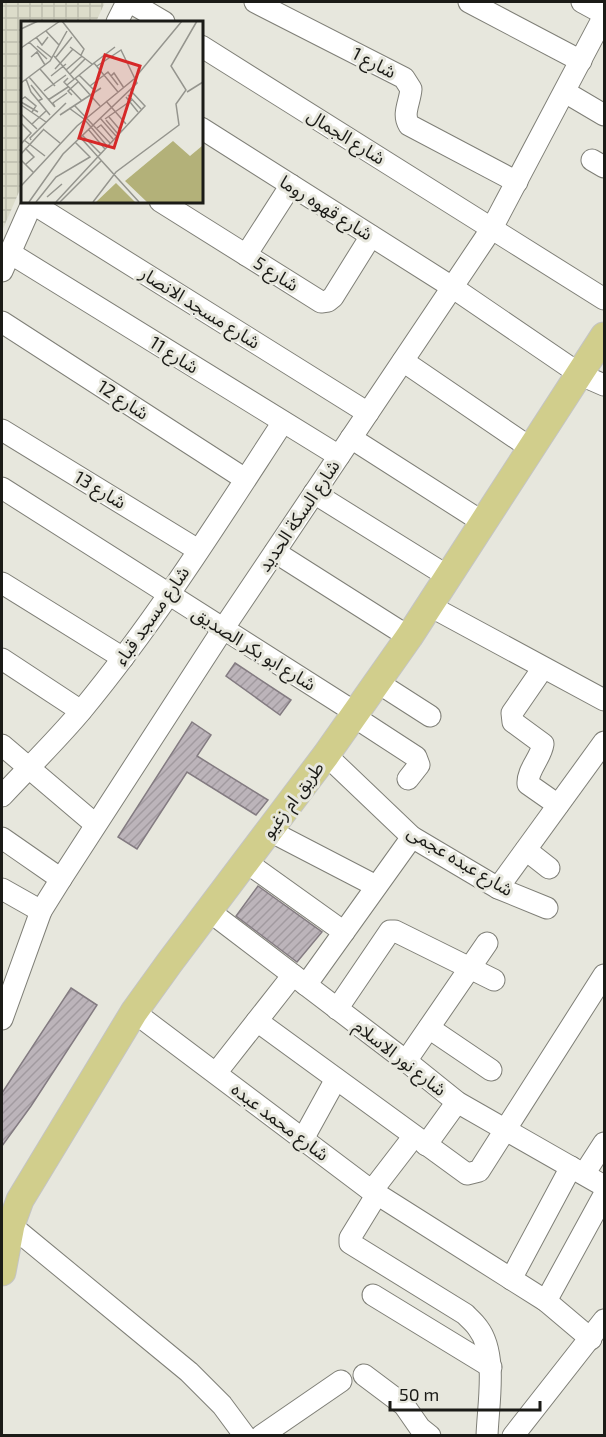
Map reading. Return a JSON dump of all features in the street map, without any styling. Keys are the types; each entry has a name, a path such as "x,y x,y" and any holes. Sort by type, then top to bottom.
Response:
{"main road":[{"name":"طريق ام زغيو","path":"2,1272 6,1222 134,1012 355,714 430,606 532,449 592,380 604,336"}],"street":[{"path":"118,21 128,2 162,21"},
{"name":"شارع 1","path":"255,2 404,78 411,89 406,113 409,125 518,182"},
{"path":"469,2 581,61"},
{"path":"582,2 604,15"},
{"name":"شارع السكة الحديد","path":"2,1018 6,989 41,911 94,824 492,228 604,15"},
{"name":"شارع الجمال","path":"202,47 604,299"},
{"path":"565,92 604,115"},
{"name":"شارع قهوه روما","path":"202,129 452,287 592,380"},
{"path":"246,255 291,186"},
{"path":"6,262 32,202"},
{"name":"شارع مسجد الانصار","path":"32,202 368,412"},
{"name":"شارع 5","path":"162,202 321,302 333,297 371,236"},
{"name":"شارع 11","path":"6,262 339,456"},
{"name":"شارع 12","path":"2,322 245,479"},
{"path":"403,361 532,449"},
{"name":"شارع مسجد قباء","path":"2,796 81,711 123,658 169,595 283,422"},
{"name":"شارع 13","path":"2,430 198,550"},
{"path":"351,438 484,522"},
{"name":"شارع ابو بكر الصديق","path":"2,488 355,714 416,757 419,765 408,779"},
{"path":"314,493 448,577"},
{"path":"275,552 409,637"},
{"path":"2,583 123,658"},
{"path":"430,606 604,700"},
{"path":"2,659 81,711"},
{"path":"543,668 512,713 511,718 513,722 543,744 529,776 528,784 558,805"},
{"path":"377,682 430,717"},
{"path":"498,888 604,742"},
{"path":"2,745 94,824"},
{"name":"شارع عبده عجمى","path":"326,755 412,837 498,888 547,908"},
{"path":"270,831 376,886"},
{"path":"216,1073 257,1021 344,932 412,837"},
{"path":"2,838 61,879"},
{"path":"526,850 549,868"},
{"path":"246,862 344,932"},
{"path":"2,889 41,911"},
{"name":"شارع نور الاسلام","path":"208,911 457,1102 604,1186"},
{"path":"337,1009 388,933 395,931 494,980"},
{"path":"406,1061 487,943"},
{"path":"257,1021 467,1174 471,1174 479,1171 604,975"},
{"name":"شارع محمد عبده","path":"134,1012 373,1192 546,1301 591,1338"},
{"path":"429,1028 491,1070"},
{"path":"303,1139 336,1079"},
{"path":"457,1102 374,1188 350,1243 465,1314 479,1329 488,1347 490,1367 487,1436"},
{"path":"511,1280 578,1171 604,1143"},
{"path":"546,1301 604,1195"},
{"path":"6,1222 189,1372 222,1405 245,1436"},
{"path":"373,1295 490,1367"},
{"path":"513,1436 604,1320"},
{"path":"364,1375 404,1405 420,1428 430,1436"},
{"path":"261,1436 341,1381"}],"shaded area":[{"path":"2,2 105,2 96,21 21,21 21,187 2,231"}],"building":[{"path":"235,663 291,700 280,715 226,676"},
{"path":"192,722 211,735 197,756 268,800 256,815 187,772 137,849 118,837"},
{"path":"258,886 322,932 297,962 236,916"},
{"path":"71,988 97,1005 2,1146 2,1093"}]}
